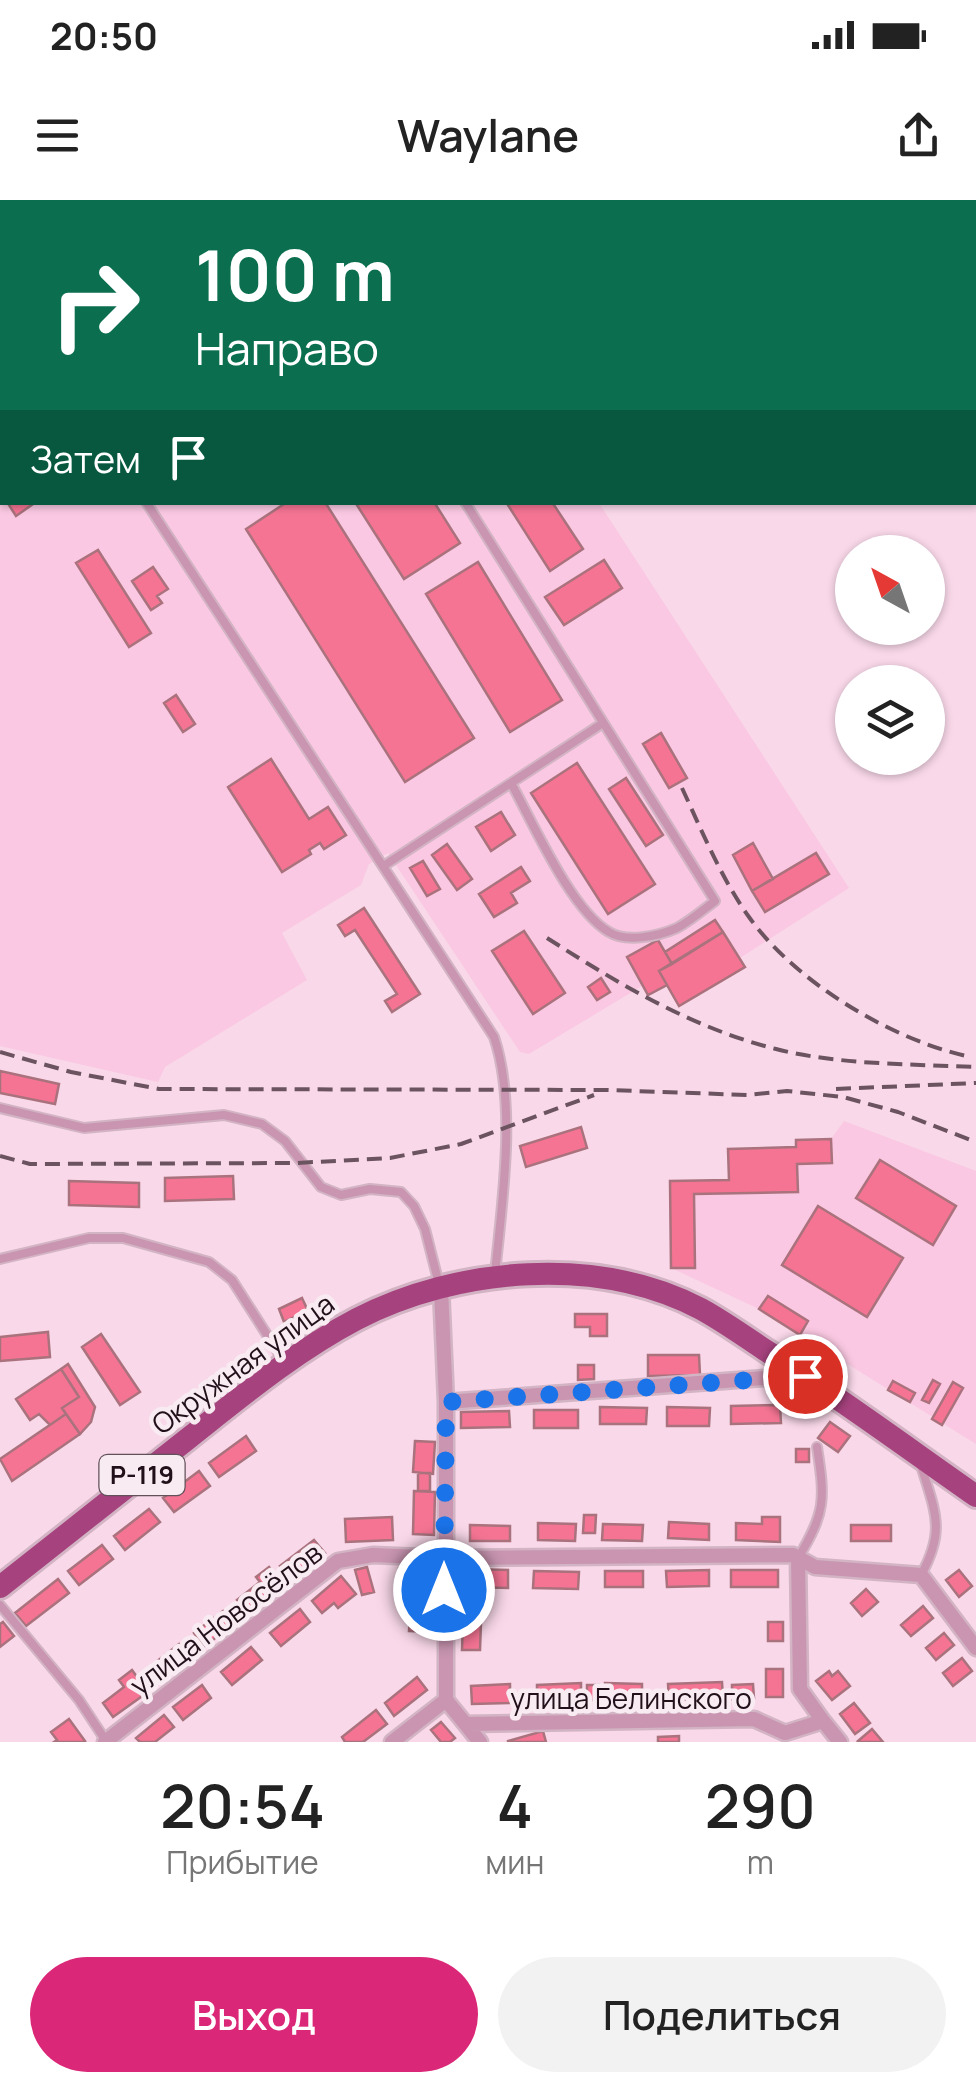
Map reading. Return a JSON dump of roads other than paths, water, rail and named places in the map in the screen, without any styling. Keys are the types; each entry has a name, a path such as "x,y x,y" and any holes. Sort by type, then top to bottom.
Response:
{"highway":[{"name":"Окружная улица","path":"0,1587 285,1364 360,1318 398,1301 494,1278 577,1276 615,1280 699,1308 805,1376 976,1496"}],"street":[{"path":"441,1289 446,1402 446,1700 480,1742"},
{"path":"446,1402 805,1376"},
{"name":"улица Новосёлов","path":"106,1742 338,1561 373,1554 444,1558 798,1558 815,1567 921,1575"},
{"path":"798,1558 800,1689 840,1742"},
{"path":"921,1575 976,1648"},
{"path":"392,1742 446,1700"},
{"name":"улица Белинского","path":"468,1724 754,1719 785,1733 824,1722"}],"lane":[{"path":"148,505 494,1037 504,1065 504,1184 494,1278"},
{"path":"467,505 716,901 676,928 638,938 612,935 590,918 566,882 512,783"},
{"path":"385,866 603,723"},
{"path":"0,1108 84,1128 224,1115 262,1124 285,1141 322,1187 341,1194 370,1189 401,1192 414,1206 424,1229 441,1289"},
{"path":"0,1259 89,1238 123,1238 209,1262 232,1280 285,1364"},
{"path":"798,1558 823,1508 817,1447"},
{"path":"919,1456 938,1530 931,1558 921,1575"},
{"path":"0,1605 79,1700 106,1742"}],"railway":[{"path":"682,788 739,902 792,964 819,986 879,1023 910,1038 971,1057"},
{"path":"547,938 657,1003 745,1040 824,1058 976,1067"},
{"path":"0,1052 71,1072 159,1089 608,1090 748,1095 787,1091 843,1097 898,1112 976,1142"},
{"path":"836,1089 976,1083"},
{"path":"0,1156 30,1164 296,1163 390,1158 461,1144 594,1095"}]}
